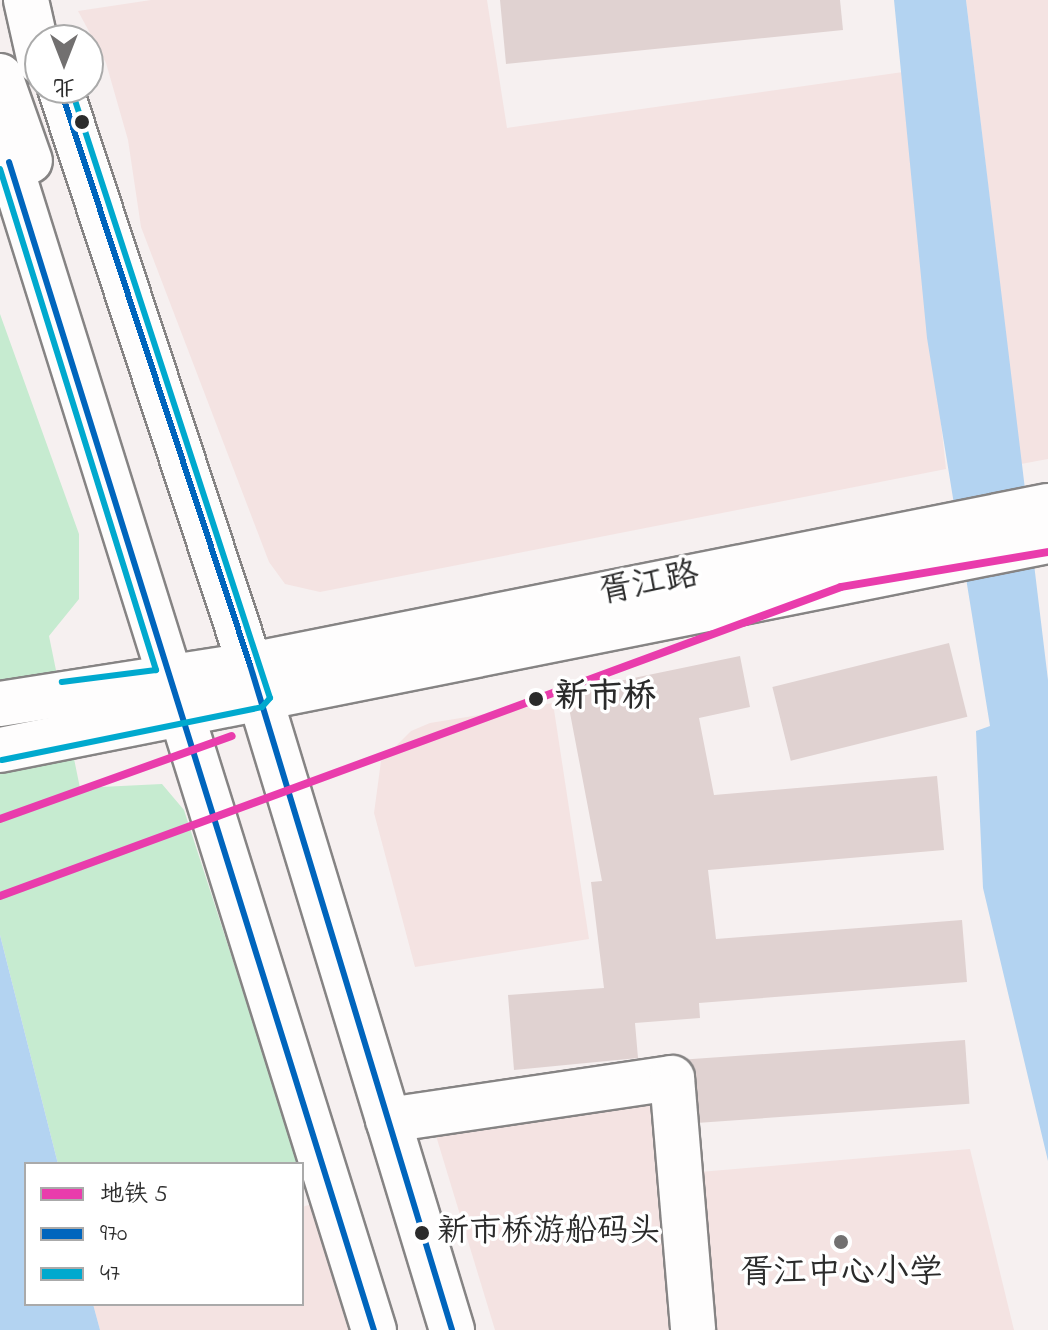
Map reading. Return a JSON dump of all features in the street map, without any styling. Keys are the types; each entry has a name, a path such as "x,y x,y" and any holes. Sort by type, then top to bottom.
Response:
{"main road":[{"path":"26,0 31,24"},
{"path":"33,0 41,24"},
{"path":"0,76 169,544 50,104"},
{"path":"65,104 255,681 452,1330"},
{"path":"0,133 173,696 374,1330"},
{"name":"胥江路","path":"173,696 893,554 1048,506"},
{"name":"胥江路","path":"893,554 1048,541"},
{"path":"0,704 113,682 173,696"},
{"path":"0,750 130,726 173,696"},
{"path":"282,840 403,1233 442,1330"},
{"path":"240,849 385,1330"},
{"path":"388,1120 672,1078 693,1330"}],"shaded area":[{"path":"151,0 487,0 507,128 903,72 946,469 320,592 285,584 269,562 141,227 128,140 104,59 104,24 85,24 78,11"},
{"path":"966,0 1048,0 1048,459 1021,464"},
{"path":"553,703 589,939 415,967 374,813 381,761 411,731 430,723"},
{"path":"672,1066 688,1173 970,1149 1014,1330 495,1330 423,1093"},
{"path":"312,1204 348,1330 100,1330 94,1306 304,1306 304,1206"}],"green space":[{"path":"0,314 79,534 79,599 49,636 80,788 162,784 184,810 298,1162 57,1162 0,935"}],"water":[{"path":"894,0 966,0 1048,680 1048,1161 983,888 976,731 990,726 927,338"},
{"path":"0,935 57,1162 24,1162 24,1306 94,1306 100,1330 0,1330"}],"building":[{"path":"500,0 840,0 843,30 506,64"},
{"path":"949,643 967,717 791,761 772,687"},
{"path":"740,656 750,707 699,718 714,795 937,776 944,850 708,870 716,939 962,920 967,982 699,1003 700,1018 635,1023 638,1058 514,1070 508,995 604,988 591,882 602,881 566,692"},
{"path":"965,1040 969,1104 693,1123 689,1059"}],"metro line":[{"name":"5","path":"0,896 841,587 1048,552"},
{"name":"5","path":"0,819 232,736"}],"transit line":[{"name":"970","path":"65,104 250,665 452,1330"},
{"name":"47","path":"2,760 262,707 270,698 76,104"},
{"name":"970","path":"9,162 374,1330"},
{"name":"47","path":"0,169 156,670 62,682"}],"place":[{"name":"新市桥","path":"536,699"},
{"name":"新市桥游船码头","path":"422,1233"},
{"name":"胥江中心小学","path":"841,1242"}]}
